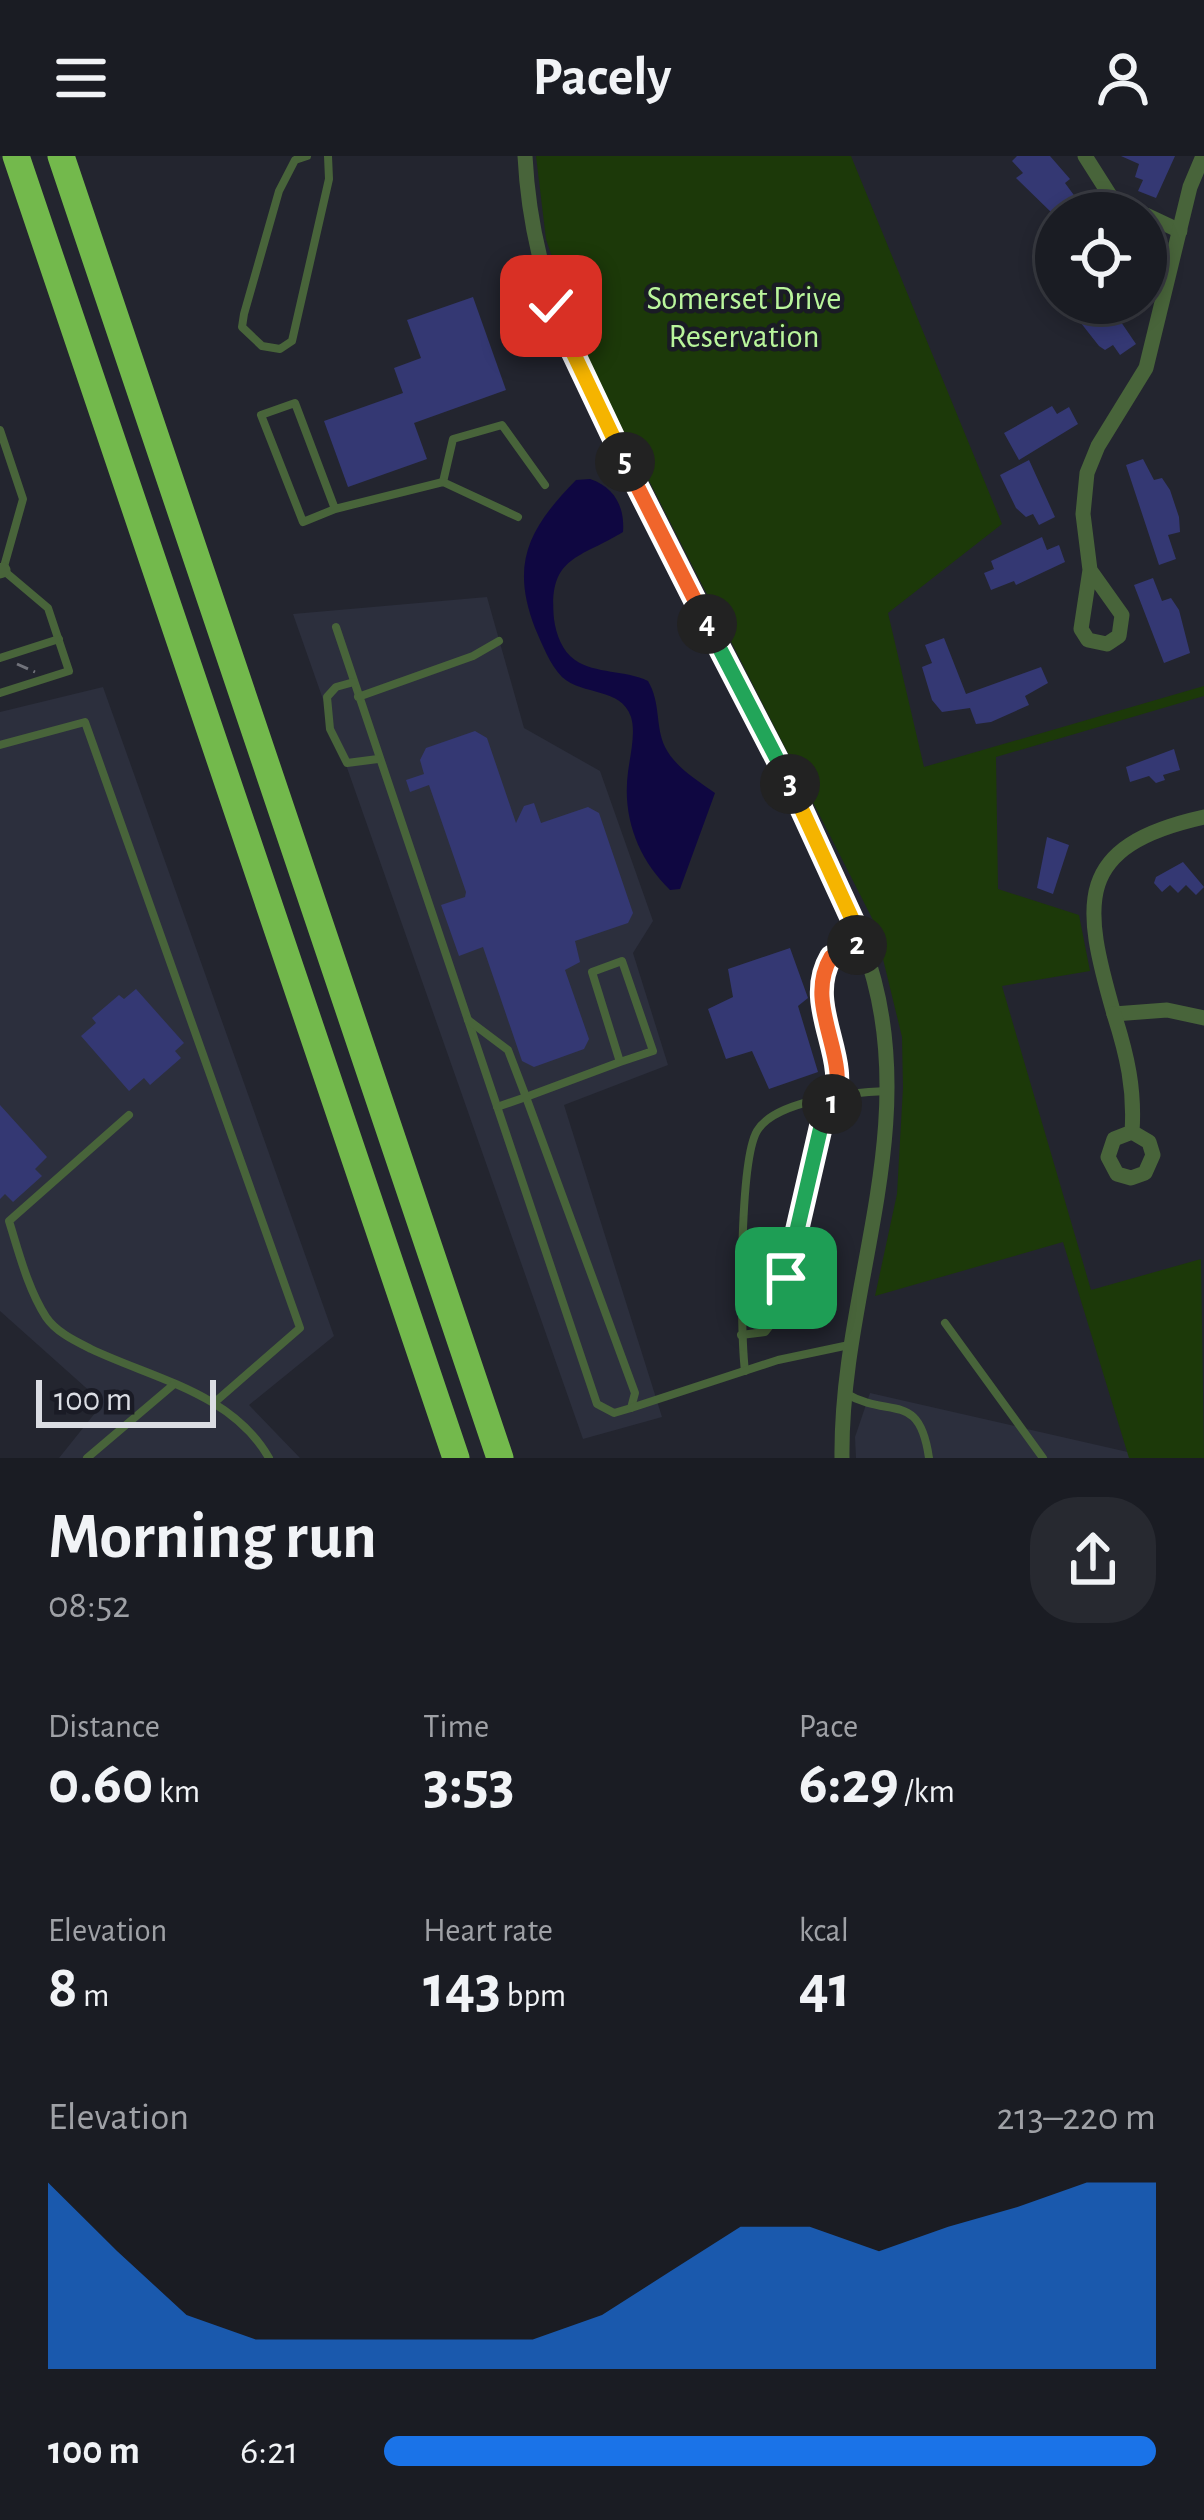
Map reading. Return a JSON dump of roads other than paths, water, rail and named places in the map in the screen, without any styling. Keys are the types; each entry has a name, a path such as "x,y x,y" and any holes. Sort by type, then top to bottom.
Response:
{"highway":[{"path":"13,156 456,1458"},
{"path":"61,156 500,1458"}],"street":[{"path":"524,156 532,232 562,336 808,819 863,943 883,1028 887,1091 881,1192 851,1344 842,1458"},
{"path":"1085,156 1108,192"},
{"path":"1090,570 1083,514 1087,473 1098,446 1146,368 1203,156"},
{"path":"1167,225 1180,231"},
{"path":"1132,1132 1132,1074 1092,935 1093,904 1102,875 1121,850 1146,832 1204,818"},
{"path":"1114,1014 1167,1010 1204,1018"}],"lane":[{"path":"307,156 295,160 279,191 244,314 242,328 262,346 280,349 292,341 328,178 328,156"},
{"path":"335,509 295,404 261,415 303,522 335,509 443,482 518,518"},
{"path":"443,482 453,439 502,425 545,485"},
{"path":"0,430 22,499 1,571 48,608 69,671 0,693"},
{"path":"336,627 597,1404 614,1413 851,1344"},
{"path":"2,657 58,639"},
{"path":"358,697 473,656 500,641"},
{"path":"354,682 336,687 327,697 330,729 347,763 378,759"},
{"path":"0,746 85,722 300,1328 215,1402"},
{"path":"741,1335 765,1332 776,1318 822,1122 836,1095 819,986 831,957 863,943"},
{"path":"496,1107 653,1051 622,961 592,972 620,1062"},
{"path":"466,1019 508,1050 635,1393 631,1408"},
{"path":"746,1371 741,1335 745,1206 756,1132 768,1120 795,1107 836,1095 887,1091"},
{"path":"129,1115 10,1221 47,1320 68,1338 215,1402 258,1439 269,1458"},
{"path":"945,1323 1042,1458"},
{"path":"87,1458 174,1384"},
{"path":"844,1393 861,1403 907,1411 925,1429 929,1458"}],"park label":[{"name":"Somerset Drive Reservation","path":"744,318"}]}
